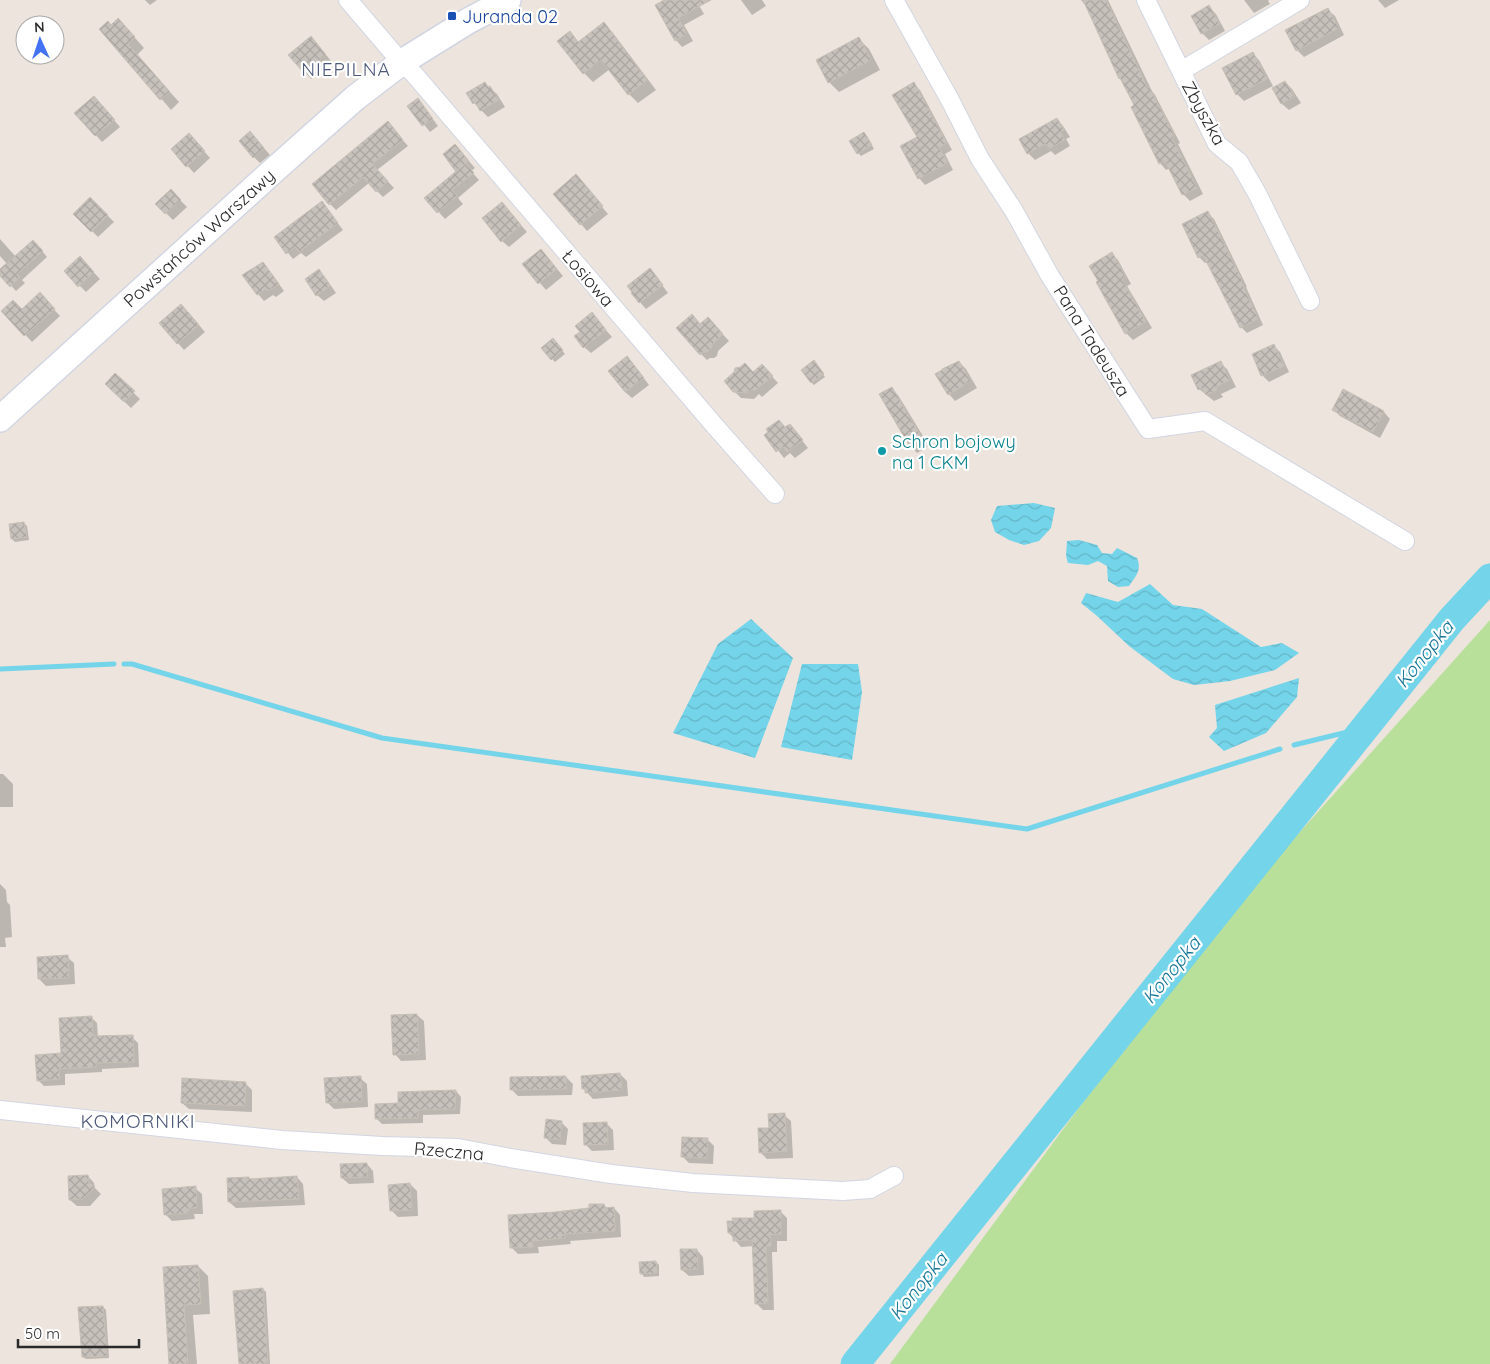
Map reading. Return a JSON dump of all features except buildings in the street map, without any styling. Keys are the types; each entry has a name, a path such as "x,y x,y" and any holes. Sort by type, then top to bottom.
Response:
{"main road":[{"name":"Powstańców Warszawy","path":"0,419 273,170 355,98 402,62 508,0"}],"street":[{"name":"Łosiowa","path":"348,0 414,74 775,494"},
{"name":"Pana Tadeusza","path":"894,0 950,100 980,159 1014,211 1050,276 1148,429 1205,421 1405,541"},
{"name":"Zbyszka","path":"1146,0 1217,144 1239,162 1258,195 1310,300"},
{"path":"1181,71 1300,0"},
{"name":"Rzeczna","path":"0,1110 282,1140 458,1148 611,1174 693,1183 843,1191 870,1189 894,1176"}],"green space":[{"path":"1490,620 1490,1364 890,1364 1078,1109 1238,901"}],"water":[{"path":"1034,503 1055,508 1051,528 1039,541 1024,545 1009,540 995,532 991,520 997,506"},
{"path":"1079,540 1097,545 1102,553 1112,554 1117,548 1137,558 1139,569 1129,586 1118,587 1108,581 1107,566 1098,561 1088,565 1068,563 1066,556 1067,541"},
{"path":"1150,584 1173,605 1202,609 1261,647 1282,643 1299,653 1275,670 1230,681 1194,685 1173,679 1129,646 1081,603 1086,593 1118,602"},
{"path":"751,619 793,658 755,758 673,733 718,644"},
{"path":"802,664 858,664 862,692 852,760 781,747"},
{"path":"1299,678 1297,697 1266,733 1224,751 1209,737 1217,728 1215,705"}],"waterway":[{"name":"Konopka","path":"855,1364 1452,619 1490,578"},
{"path":"0,669 114,664"},
{"path":"124,664 132,664 382,738 1027,829 1280,749"},
{"path":"1294,745 1364,728"}],"place":[{"name":"Juranda 02","path":"452,16"},
{"name":"Schron bojowy na 1 CKM","path":"882,451"}],"district":[{"name":"NIEPILNA","path":"346,69"},
{"name":"KOMORNIKI","path":"138,1121"}]}
